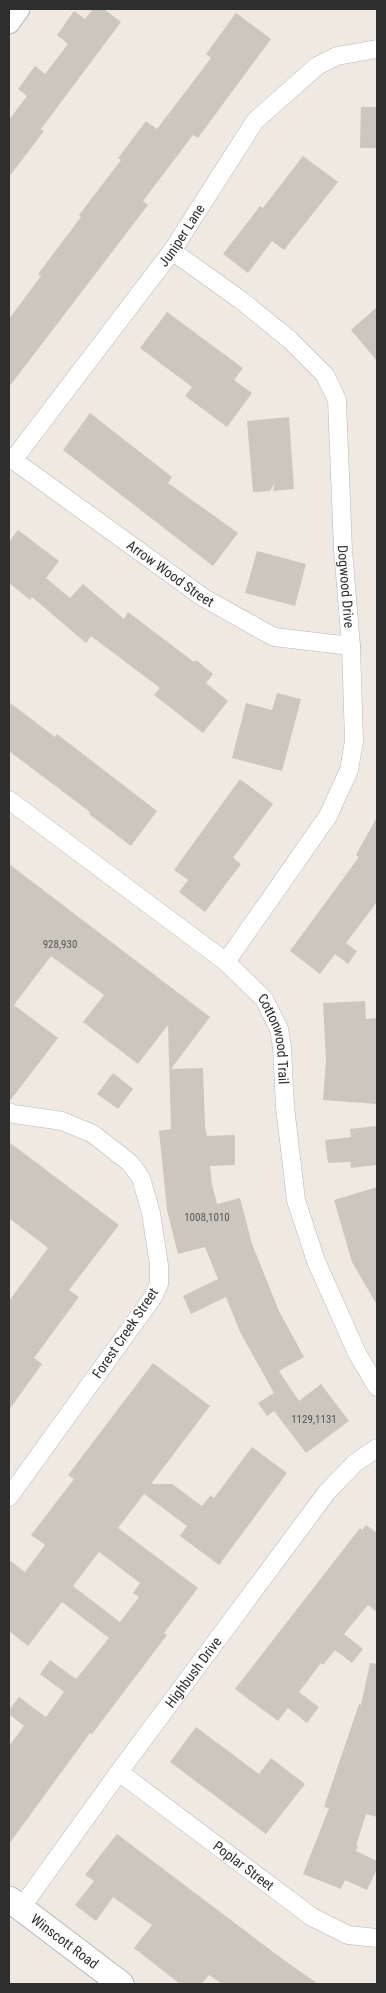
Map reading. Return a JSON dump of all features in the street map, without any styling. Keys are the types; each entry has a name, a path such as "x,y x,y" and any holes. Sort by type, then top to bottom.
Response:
{"main road":[{"name":"Winscott Road","path":"15,1903 121,1984"}],"street":[{"path":"9,23 19,9"},
{"name":"Juniper Lane","path":"11,459 172,252 255,120 317,66 337,56 377,48"},
{"name":"Dogwood Drive","path":"172,252 242,301 290,340 325,375 336,400 343,550 351,646 354,741 349,770 328,816 226,962"},
{"name":"Arrow Wood Street","path":"11,459 204,598 274,637 351,646"},
{"name":"Cottonwood Trail","path":"9,800 226,962 264,999 279,1028 282,1047 285,1107 296,1200 320,1269 357,1353 377,1386"},
{"name":"Forest Creek Street","path":"9,1112 62,1120 93,1134 130,1163 141,1178 151,1213 159,1264 158,1284 153,1297 14,1479 9,1497"},
{"name":"Highbush Drive","path":"15,1903 119,1772 327,1492 355,1463 377,1448"},
{"name":"Poplar Street","path":"119,1772 312,1917 348,1935 377,1938"}],"building":[{"path":"93,9 104,9 121,22 41,129 44,131 9,177 9,120 27,96 18,89 35,66 45,74 68,44 57,35 74,11 85,19"},
{"path":"236,13 271,39 198,138 193,135 143,201 148,205 9,387 9,319 41,276 38,274 81,217 79,215 121,160 118,158 146,121 157,129 211,58 206,54"},
{"path":"361,107 377,107 377,148 360,148"},
{"path":"303,156 338,182 284,250 272,241 248,273 223,254 260,206 263,208"},
{"path":"377,307 377,361 351,330"},
{"path":"167,312 243,368 234,380 252,393 227,427 185,396 192,387 140,348"},
{"path":"90,413 172,477 168,483 238,533 213,566 63,450"},
{"path":"289,417 294,489 273,491 275,483 270,491 253,492 247,421"},
{"path":"18,530 59,561 46,578 70,598 83,584 124,619 128,612 194,662 196,660 213,674 206,683 228,701 203,733 154,695 160,688 91,636 86,643 32,597 30,600 9,583 9,542"},
{"path":"257,551 306,564 295,606 245,593"},
{"path":"277,693 301,699 282,771 232,758 246,703 272,710"},
{"path":"9,702 55,737 57,734 157,811 131,846 89,814 90,812 9,751"},
{"path":"240,779 273,804 233,858 241,864 205,912 179,892 188,880 174,870"},
{"path":"377,817 377,902 346,943 357,951 348,964 335,954 320,974 290,951 359,857 356,855"},
{"path":"9,864 210,1017 171,1069 203,1068 207,1136 235,1135 235,1165 210,1166 212,1184 217,1204 240,1198 252,1244 279,1311 304,1357 279,1371 299,1401 321,1384 349,1421 306,1453 274,1411 267,1416 258,1403 274,1393 240,1332 226,1297 191,1314 183,1296 218,1279 205,1247 178,1254 167,1210 159,1131 171,1129 168,1025 138,1064 83,1022 104,995 51,956 14,1005 58,1038 9,1102"},
{"path":"365,1001 366,1019 377,1018 377,1104 323,1100 326,1061 323,1003"},
{"path":"113,1073 133,1089 118,1109 97,1094"},
{"path":"377,1126 377,1165 351,1168 350,1162 328,1163 325,1140 351,1137 350,1129"},
{"path":"9,1142 119,1225 69,1290 79,1297 34,1358 42,1364 9,1410 9,1301 48,1248 9,1218"},
{"path":"377,1187 377,1305 352,1262 334,1200"},
{"path":"153,1363 210,1406 151,1484 172,1484 202,1506 211,1495 214,1498 252,1447 287,1473 219,1565 180,1536 187,1526 144,1494 118,1528 198,1588 164,1633 167,1635 92,1734 90,1733 9,1844 9,1746 24,1726 9,1714 9,1710 19,1697 46,1717 64,1692 40,1674 50,1660 76,1679 109,1638 62,1602 28,1646 9,1631 9,1560 25,1572 45,1545 31,1535 74,1479 68,1475","holes":["99,1552 140,1583 133,1593 139,1597 120,1622 73,1586"]},
{"path":"366,1525 377,1533 377,1612 368,1605 344,1634 363,1649 352,1663 335,1650 323,1665 321,1663 299,1692 319,1707 307,1723 288,1708 278,1721 235,1689 360,1528 362,1530"},
{"path":"370,1663 377,1664 377,1817 366,1814 356,1851 377,1861 377,1869 367,1890 345,1880 341,1889 303,1874 329,1808 324,1807 359,1704 361,1705"},
{"path":"196,1727 259,1774 271,1758 305,1784 266,1834 170,1762"},
{"path":"117,1834 318,1984 222,1984 209,1975 202,1984 180,1984 134,1948 152,1925 113,1897 96,1921 75,1905 94,1881 85,1875"}]}
